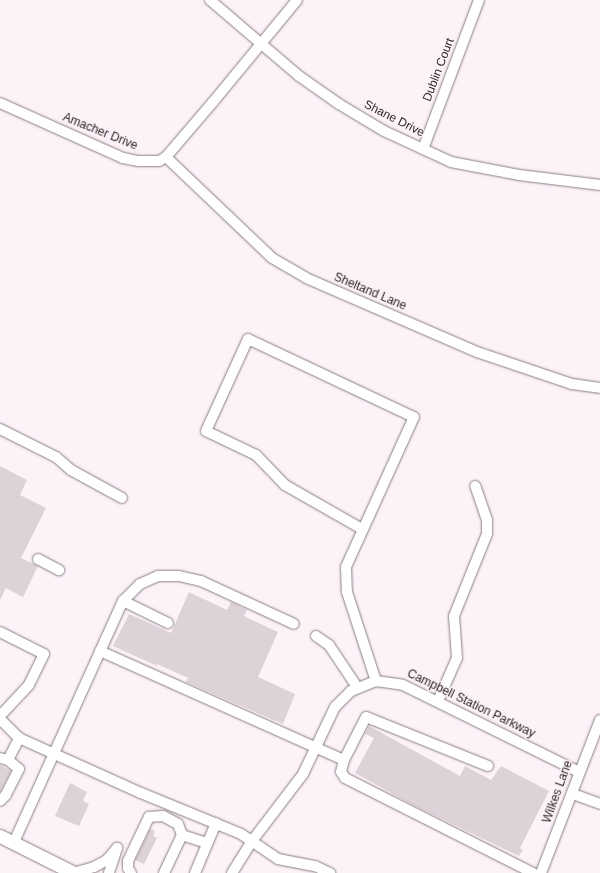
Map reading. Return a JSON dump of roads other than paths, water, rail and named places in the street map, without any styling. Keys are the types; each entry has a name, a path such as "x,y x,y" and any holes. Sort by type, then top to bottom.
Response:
{"main road":[{"path":"0,836 73,873"}],"street":[{"name":"Shane Drive","path":"210,0 300,76 338,104 384,131 451,162 519,175 600,185"},
{"path":"166,157 263,44 297,0"},
{"name":"Dublin Court","path":"423,149 479,0"},
{"name":"Amacher Drive","path":"0,102 123,158 151,162 166,157"},
{"name":"Sheltand Lane","path":"166,157 272,258 306,278 477,352 572,384 600,388"},
{"path":"232,873 252,841 304,774 335,707 357,687 376,680 347,592 346,567 414,417 248,339 206,431 256,455 285,485 362,529"},
{"path":"0,429 56,457 71,470 122,498"},
{"path":"438,701 456,658 454,616 487,534 487,520 475,486"},
{"path":"38,559 59,570"},
{"path":"14,842 123,601 140,584 158,576 179,576 201,581 294,624"},
{"path":"123,601 168,623"},
{"path":"0,632 44,654 29,685 0,717 19,738 142,793 216,823 252,841 278,859 314,866 330,873"},
{"path":"316,636 329,645 357,687"},
{"path":"100,651 344,760"},
{"name":"Campbell Station Parkway","path":"376,680 403,685 579,772"},
{"path":"488,766 366,716 344,760 341,772 345,778 533,873"},
{"name":"Wilkes Lane","path":"541,873 573,794 579,772 600,720"},
{"path":"0,801 6,795 19,769 4,758 19,738"},
{"path":"573,794 600,804"},
{"path":"131,873 128,868 128,861 149,817 163,816 178,824 182,835 164,873"},
{"path":"195,873 216,823"},
{"path":"182,835 207,843"},
{"path":"73,873 94,867 107,860 117,848 109,873"}]}
